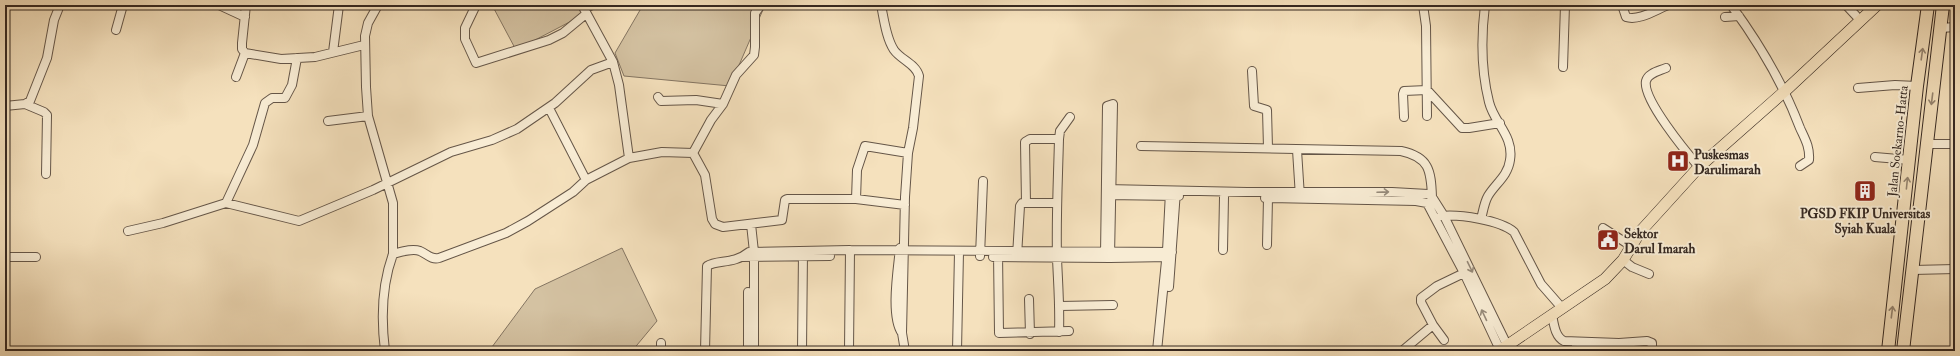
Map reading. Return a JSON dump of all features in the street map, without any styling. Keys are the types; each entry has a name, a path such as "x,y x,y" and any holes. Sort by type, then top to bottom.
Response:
{"highway":[{"name":"Jalan Soekarno-Hatta","path":"1888,351 1917,86 1928,5"},
{"path":"1903,351 1943,5"}],"main road":[{"path":"1502,349 1605,279 1623,260 1640,232 1699,167 1785,91 1877,5"}],"street":[{"path":"25,104 30,100 39,81 60,5"},
{"path":"116,30 123,5"},
{"path":"219,5 245,17"},
{"path":"246,5 242,43 242,49 245,53 281,60 315,57 364,45"},
{"path":"333,52 339,5"},
{"path":"378,5 368,24 364,45 368,116 394,202 394,254 384,298 382,332 385,351"},
{"path":"476,5 465,28 465,39 476,64 549,40 563,33 584,8 613,62 620,85 629,158"},
{"path":"693,152 711,120 723,104 736,75 754,55 756,13 761,5"},
{"path":"881,5 892,46 897,54 918,70 919,76 913,128 908,153 904,209 902,253 902,333 905,351"},
{"path":"1423,5 1426,26 1427,116"},
{"path":"1481,219 1488,196 1508,170 1510,160 1510,149 1506,132 1493,114 1489,102 1482,62 1485,5"},
{"path":"1563,66 1565,5"},
{"path":"1622,5 1626,17 1631,18 1637,18 1666,6"},
{"path":"1731,5 1773,68 1785,91 1809,146 1809,160 1800,166"},
{"path":"1846,5 1860,20"},
{"path":"1725,17 1731,18 1739,16"},
{"path":"1941,28 1955,27"},
{"path":"236,77 245,53"},
{"path":"226,203 252,145 265,103 272,98 285,98 289,93 297,58"},
{"path":"128,231 163,223 226,203 299,221 388,182 451,152 492,140 517,128 549,108 591,70 613,62"},
{"path":"1666,68 1649,76 1646,80 1646,86 1656,108 1671,131 1699,167"},
{"path":"1252,71 1254,106 1267,110 1268,148"},
{"path":"1858,88 1896,85 1917,86"},
{"path":"1404,117 1404,91 1427,90 1462,128 1500,123"},
{"path":"658,97 661,102 696,100 723,104"},
{"path":"5,106 25,104 44,112 46,115 46,174"},
{"path":"1107,255 1113,104 1108,106 1109,192"},
{"path":"549,108 586,180"},
{"path":"328,121 368,116"},
{"path":"1058,332 1060,306 1057,255 1059,139 1060,131 1070,116"},
{"path":"1026,203 1025,142 1030,139 1059,139"},
{"path":"1927,144 1955,144"},
{"path":"856,199 857,170 865,146 908,153"},
{"path":"1141,146 1268,148 1297,150 1385,150 1411,153 1420,157 1428,167 1431,175 1432,197 1440,216 1464,272 1502,349"},
{"path":"1297,150 1300,195"},
{"path":"394,254 417,251 433,258 439,258 506,233 554,204 586,180 629,158 662,152 693,152"},
{"path":"693,152 705,175 710,211 715,224 724,227 782,220 785,200 788,199 856,199 904,209"},
{"path":"1875,157 1910,160"},
{"path":"980,254 983,181"},
{"path":"1109,192 1300,195 1424,202 1430,205 1440,216 1502,349"},
{"path":"1173,193 1224,197 1268,198 1300,195 1392,192 1428,194 1432,197"},
{"path":"1162,351 1173,193"},
{"path":"1223,250 1224,197"},
{"path":"1267,245 1268,198"},
{"path":"1017,255 1020,206 1022,203 1057,203"},
{"path":"1440,216 1481,219 1509,228 1514,232 1541,284 1562,308"},
{"path":"748,351 750,256 752,241 751,224"},
{"path":"1603,228 1631,246"},
{"path":"849,351 850,253"},
{"path":"705,351 707,266 710,264 728,262 750,256 803,254 1169,254"},
{"path":"802,351 803,254"},
{"path":"958,351 960,254"},
{"path":"998,254 999,333 1030,334 1069,331"},
{"path":"750,256 754,351"},
{"path":"5,257 36,257"},
{"path":"1623,260 1632,267 1650,274"},
{"path":"1913,270 1955,269"},
{"path":"1444,340 1433,325 1421,302 1421,298 1437,286 1464,272"},
{"path":"1029,299 1030,334"},
{"path":"1060,306 1113,305"},
{"path":"1552,315 1559,339 1564,341 1619,343 1648,341 1652,344 1652,351"},
{"path":"1402,351 1433,325"},
{"path":"1157,351 1163,328"},
{"path":"1576,342 1576,351"}],"shaded area":[{"path":"492,5 602,5 516,50"},
{"path":"643,5 765,5 730,86 624,76 615,53"},
{"path":"622,248 657,321 632,351 489,351 535,289"}],"place":[{"name":"Puskesmas Darulimarah","path":"1678,161"},
{"name":"PGSD FKIP Universitas Syiah Kuala","path":"1865,191"},
{"name":"Sektor Darul Imarah","path":"1608,240"}]}
